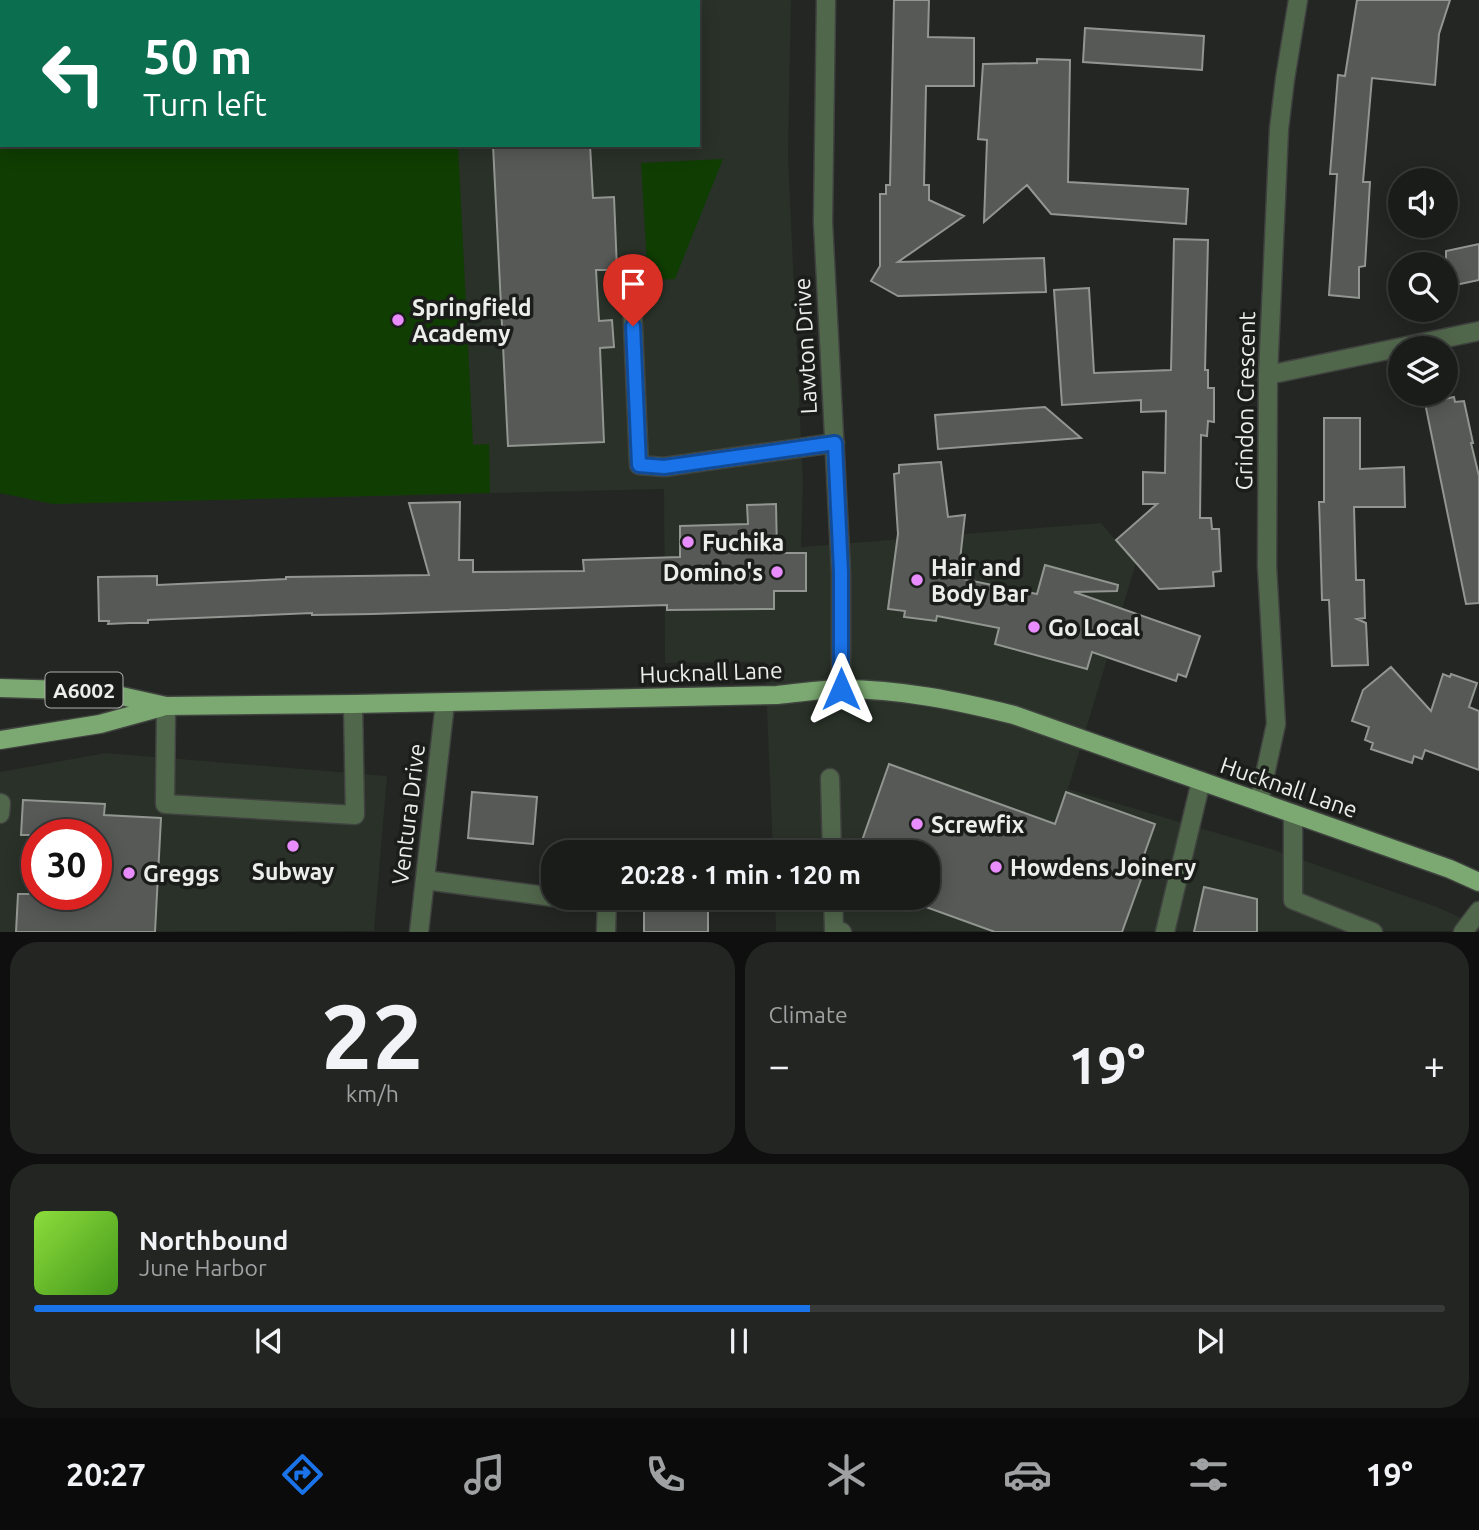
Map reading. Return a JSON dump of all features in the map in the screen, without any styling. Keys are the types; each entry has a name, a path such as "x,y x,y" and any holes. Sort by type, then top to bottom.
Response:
{"main road":[{"name":"Hucknall Lane","path":"0,688 99,691 166,706 777,695 841,689 894,692 963,703 1014,715 1450,869 1479,882"},
{"name":"Hucknall Lane","path":"0,740 100,724 166,706"}],"street":[{"name":"Lawton Drive","path":"826,0 823,222 841,572 841,689"},
{"name":"Grindon Crescent","path":"1259,802 1276,724 1268,566 1268,375 1279,129 1298,0"},
{"path":"632,302 639,465 664,467 835,443"},
{"path":"1268,375 1479,331"},
{"name":"Ventura Drive","path":"419,932 445,703"},
{"path":"166,706 164,804 355,815 353,704"},
{"path":"830,778 832,840"},
{"path":"1166,932 1201,782"},
{"path":"0,814 1,803"},
{"path":"1293,814 1293,900 1373,932"},
{"path":"425,880 541,895"},
{"path":"606,932 607,910"},
{"path":"833,910 834,929 842,932"},
{"path":"1463,932 1479,911"}],"shaded area":[{"name":"Springfield Academy","path":"700,0 791,0 788,155 803,484 801,547 1101,523 1136,563 1068,789 1271,849 1437,907 1479,926 1479,931 776,931 775,910 940,910 940,840 772,840 765,662 665,663 664,489 53,504 0,493 0,147 700,147"},
{"path":"106,753 387,776 374,931 0,932 0,772"}],"green space":[{"path":"0,147 458,147 473,445 489,444 490,493 53,504 0,493"},
{"path":"723,159 675,279 648,280 641,163"}],"building":[{"path":"894,0 929,0 928,37 974,38 974,86 926,86 924,185 929,185 929,200 964,216 898,262 1044,258 1046,292 898,296 871,281 880,266 880,194 886,194 886,185 890,185"},
{"path":"1357,0 1450,0 1439,34 1435,85 1372,78 1363,182 1370,182 1365,266 1359,267 1359,298 1329,295 1337,174 1330,174 1338,75 1345,76"},
{"path":"1085,28 1204,36 1202,70 1083,62"},
{"path":"1037,59 1070,60 1068,182 1188,189 1186,224 1051,214 1027,185 984,222 987,140 978,139 983,64 1037,63"},
{"path":"493,147 590,147 593,198 614,197 617,270 596,270 599,321 612,320 614,347 600,348 604,442 508,446"},
{"path":"1174,239 1208,240 1205,370 1208,370 1208,388 1214,388 1214,422 1208,421 1207,436 1201,435 1200,518 1211,518 1212,529 1219,529 1221,571 1213,572 1214,586 1159,589 1116,540 1157,504 1143,504 1143,472 1165,473 1166,411 1141,412 1141,400 1062,405 1054,290 1089,288 1094,373 1171,370"},
{"path":"1479,244 1479,280 1458,284 1458,252 1446,251"},
{"path":"1464,401 1479,476 1479,603 1466,604 1426,406 1458,406 1458,402"},
{"path":"1045,407 1081,438 938,449 935,415"},
{"path":"1324,418 1360,418 1360,469 1404,467 1405,507 1354,507 1356,580 1364,580 1365,618 1357,619 1366,623 1368,665 1332,666 1329,600 1322,600 1319,502 1324,502"},
{"path":"941,462 948,517 965,515 958,578 1037,594 1045,565 1118,585 1117,591 1074,592 1200,636 1186,677 1178,674 1176,681 1092,652 1087,669 995,644 999,628 937,616 936,621 904,617 905,611 888,609 898,534 894,474 899,473 899,465"},
{"path":"460,502 459,560 473,560 473,572 584,571 583,560 680,557 680,526 748,524 747,505 776,504 777,553 806,553 806,591 774,591 774,609 667,610 667,605 372,614 312,613 148,620 148,623 108,624 109,621 99,621 98,577 157,576 157,585 286,577 429,575 409,503"},
{"path":"1391,667 1431,711 1443,674 1477,683 1469,707 1479,711 1479,770 1425,750 1422,759 1414,756 1412,763 1371,749 1373,743 1365,740 1369,727 1352,721 1363,690"},
{"path":"889,764 1055,824 1066,792 1155,824 1143,858 1148,860 1122,932 995,932 934,910 940,910 940,840 862,840"},
{"path":"472,792 537,797 533,844 468,838"},
{"path":"23,800 105,804 104,815 161,818 155,932 16,932 18,894 21,894 21,910 112,910 112,819 22,819"},
{"path":"1204,887 1257,899 1257,932 1194,932"},
{"path":"644,910 708,910 708,932 644,932"}],"place":[{"name":"Springfield Academy","path":"398,320"},
{"name":"Fuchika","path":"688,542"},
{"name":"Domino's","path":"777,572"},
{"name":"Hair and Body Bar","path":"917,580"},
{"name":"Go Local","path":"1034,627"},
{"name":"Screwfix","path":"917,824"},
{"name":"Subway","path":"293,846"},
{"name":"Howdens Joinery","path":"996,867"},
{"name":"Greggs","path":"129,873"}],"route":[{"path":"633,326 639,465 664,467 835,443 841,572 841,689"}]}
